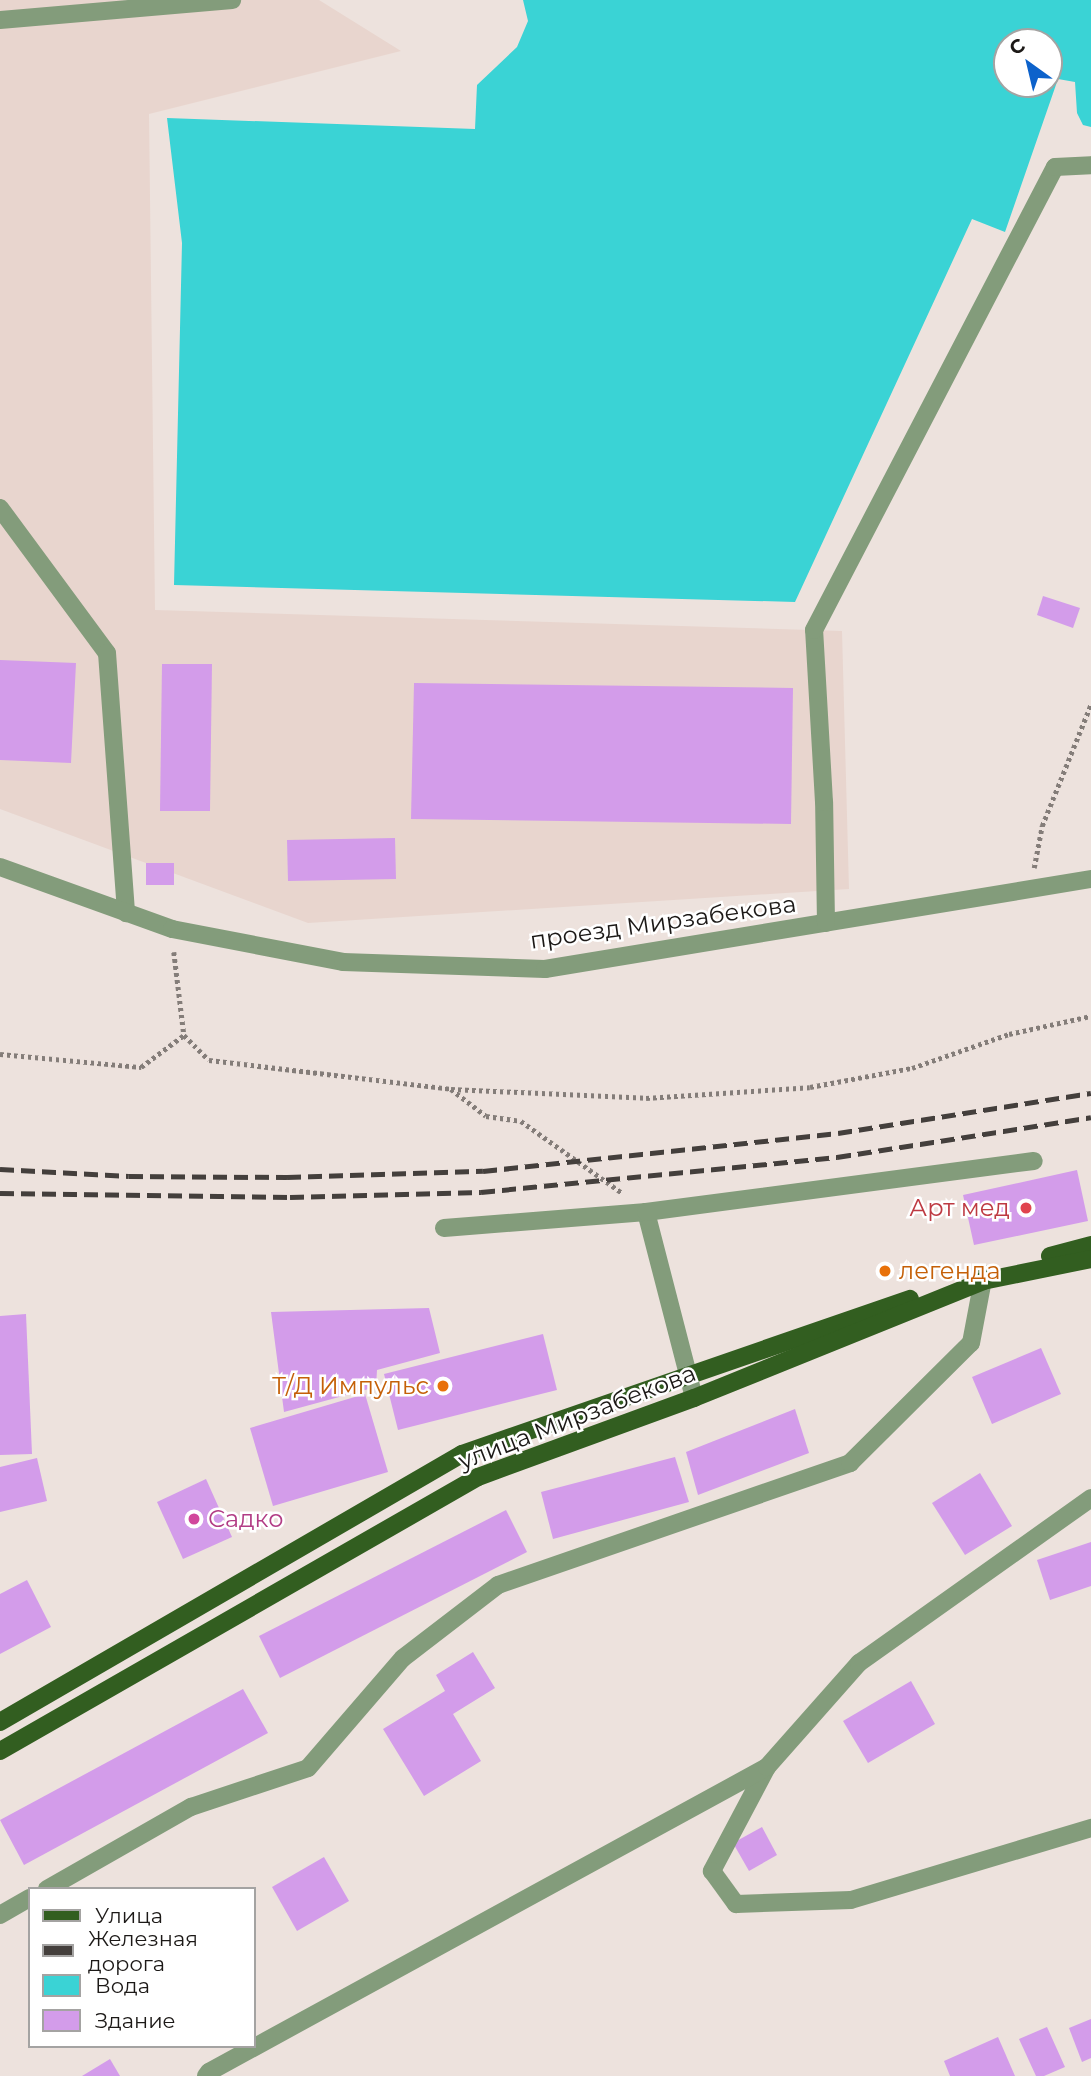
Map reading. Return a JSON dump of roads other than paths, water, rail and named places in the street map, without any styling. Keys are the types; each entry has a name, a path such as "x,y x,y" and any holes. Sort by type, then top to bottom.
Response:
{"main road":[{"name":"улица Мирзабекова","path":"0,1723 462,1454 687,1374 1091,1245"},
{"name":"улица Мирзабекова","path":"0,1751 478,1477 694,1398 984,1277 1091,1259"}],"street":[{"path":"0,20 232,0"},
{"path":"826,923 824,802 814,630 1055,167 1091,165"},
{"path":"0,508 107,653 126,913"},
{"name":"проезд Мирзабекова","path":"0,867 172,929 342,962 545,969 1091,879"},
{"path":"444,1228 646,1212 1034,1161"},
{"path":"646,1212 694,1398"},
{"path":"51,1887 191,1807 308,1768 403,1658 498,1585 850,1463 971,1343 984,1277"},
{"path":"1091,1498 859,1663 767,1768 712,1871 736,1904 851,1900 1091,1828"},
{"path":"256,2046 767,1768"},
{"path":"0,1916 28,1899"},
{"path":"206,2076 252,2048"}],"water":[{"path":"523,0 1091,0 1091,127 1083,125 1077,113 1075,82 1063,80 1063,28 993,28 993,98 1051,98 1005,232 972,219 795,602 174,585 182,243 167,118 475,129 477,85 517,47 528,21"}],"railway":[{"path":"0,1169 129,1176 287,1177 483,1171 838,1133 1091,1093"},
{"path":"0,1193 290,1197 481,1192 837,1157 1091,1117"}],"place":[{"name":"Арт мед","path":"1026,1208"},
{"name":"легенда","path":"885,1271"},
{"name":"Т/Д Импульс","path":"443,1386"},
{"name":"Садко","path":"194,1519"}]}
